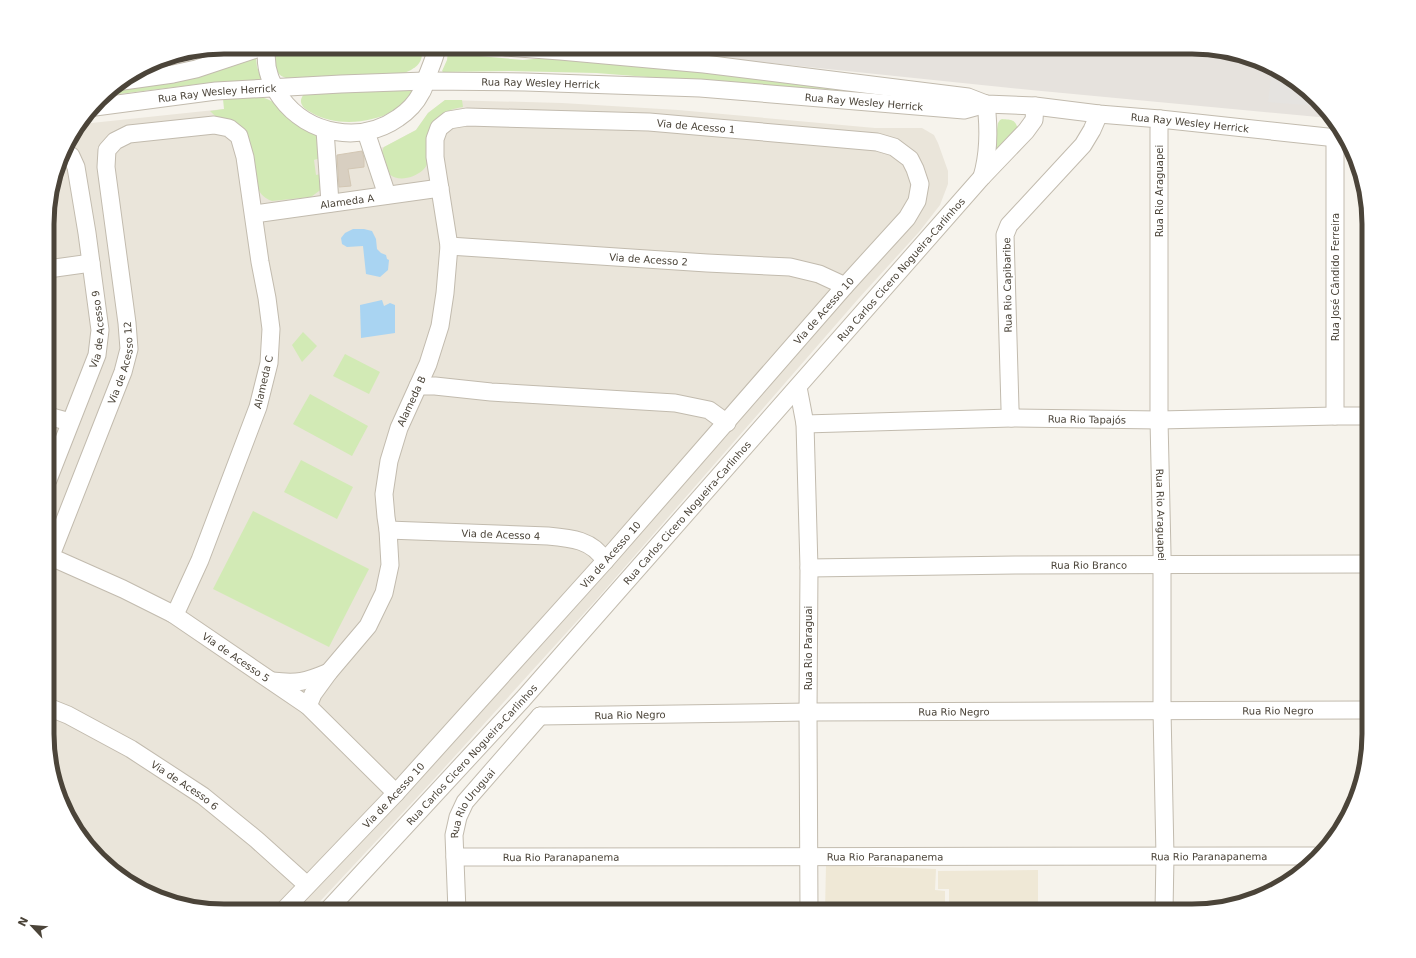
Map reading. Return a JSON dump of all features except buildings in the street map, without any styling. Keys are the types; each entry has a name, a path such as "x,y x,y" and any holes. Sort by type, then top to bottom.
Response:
{"street":[{"path":"196,70 213,62 220,54"},
{"path":"136,79 196,70 242,54"},
{"path":"265,54 265,58 274,89 296,115 310,124 325,130 352,134 366,132 392,122 413,105 421,94 435,54"},
{"name":"Rua Ray Wesley Herrick","path":"588,54 704,64 968,97 986,104"},
{"name":"Rua Ray Wesley Herrick","path":"102,106 216,91 274,89 341,84 525,82 700,88 964,110 986,104 1035,106 1099,114 1338,138"},
{"path":"982,177 986,164 987,150 988,119 986,104"},
{"name":"Rua Carlos Cicero Nogueira-Carlinhos","path":"333,904 523,699 982,177 1026,131 1034,120 1035,106"},
{"name":"Rua Rio Capibaribe","path":"1011,418 1005,235 1009,224 1083,144 1092,130 1099,114"},
{"name":"Via de Acesso 1","path":"449,120 467,117 649,122 877,142 894,147 910,159 920,184"},
{"name":"Rua Rio Araguapei","path":"1160,119 1159,420 1162,565 1164,904"},
{"name":"Alameda B","path":"308,706 313,694 329,672 368,626 384,593 390,566 384,494 389,461 399,428 428,364 440,326 445,293 449,246 435,157 435,139 439,128 449,120"},
{"name":"Alameda C","path":"107,150 115,141 129,134 214,125 229,128 239,136 245,157 254,214 270,329 269,363 258,407 203,552 178,608 173,614"},
{"path":"325,130 330,203"},
{"path":"366,132 387,195"},
{"name":"Rua José Cândido Ferreira","path":"1335,416 1341,143"},
{"name":"Via de Acesso 12","path":"54,550 123,372 129,349 127,323 106,167 107,150"},
{"name":"Via de Acesso 9","path":"54,464 90,376 97,355 100,330 76,168 69,155"},
{"name":"Via de Acesso 10","path":"288,904 396,792 605,561 907,218 917,201 920,184"},
{"name":"Alameda A","path":"254,214 440,188"},
{"name":"Via de Acesso 2","path":"449,246 790,267 819,274 846,286"},
{"path":"54,268 91,263"},
{"path":"418,386 675,403 709,410 727,423"},
{"name":"Rua Rio Paraguai","path":"798,387 805,424 809,568 809,904"},
{"name":"Rua Rio Tapajós","path":"805,424 1011,418 1159,420 1362,416"},
{"path":"54,418 70,422"},
{"name":"Via de Acesso 4","path":"388,530 548,536 573,539 594,547 601,553 605,561"},
{"name":"Via de Acesso 5","path":"54,562 124,589 173,614 308,706 396,792"},
{"name":"Rua Rio Branco","path":"809,568 1015,565 1362,564"},
{"path":"268,680 288,683 301,682 329,672"},
{"path":"523,699 540,716"},
{"name":"Via de Acesso 6","path":"54,709 68,715 131,749 203,796 257,840 307,884"},
{"name":"Rua Rio Negro","path":"540,716 808,712 1362,710"},
{"name":"Rua Rio Uruguai","path":"457,904 454,835 458,817 465,802 540,716"},
{"name":"Rua Rio Paranapanema","path":"455,858 1310,856"}],"shaded area":[{"path":"683,54 1214,55 1247,63 1277,77 1304,96 1324,118 1031,90"},
{"path":"1271,74 1295,89 1314,106 1268,102"},
{"path":"445,100 562,103 678,110 875,128 922,128 934,135 938,143 948,171 948,184 940,205 919,232 859,298 597,599 435,778 318,904 213,904 191,901 169,895 139,881 121,869 96,846 77,819 67,799 55,756 54,213 57,191 63,169 77,139 87,123 224,109 314,160 384,147 416,130 428,113"},
{"path":"826,865 936,869 935,890 945,891 945,904 825,904"},
{"path":"1038,870 1038,904 949,904 949,889 938,889 938,871"}],"green space":[{"path":"422,54 420,62 417,66 398,75 286,78 281,76 276,69 276,55"},
{"path":"448,54 463,54 523,60 555,57 693,71 812,85 880,95 596,73 509,71 443,72 442,71 447,60"},
{"path":"256,58 257,67 262,80 216,82 114,95 121,89 165,82"},
{"path":"409,89 412,92 412,96 394,110 378,118 357,122 341,122 326,119 307,110 301,102 304,94"},
{"path":"261,97 275,103 317,134 323,158 314,160 316,175 325,173 323,188 311,197 272,201 265,198 257,187 250,150 210,111 224,109 223,99"},
{"path":"445,100 462,100 463,107 450,110 439,118 425,168 411,177 393,177 385,168 382,152 384,147 416,130 428,113"},
{"path":"1002,119 1013,121 1016,123 1018,129 993,156 998,123"},
{"path":"303,332 317,346 302,362 292,345"},
{"path":"345,354 380,372 369,394 333,376"},
{"path":"310,394 368,426 352,456 293,424"},
{"path":"301,460 353,487 337,519 284,492"},
{"path":"253,511 369,569 329,647 213,589"}],"water":[{"path":"353,229 372,231 376,239 377,249 386,255 387,259 389,260 388,270 380,277 366,274 363,246 347,247 342,244 341,238 345,233"},
{"path":"382,300 384,306 390,303 395,305 395,333 361,338 360,305"}]}
